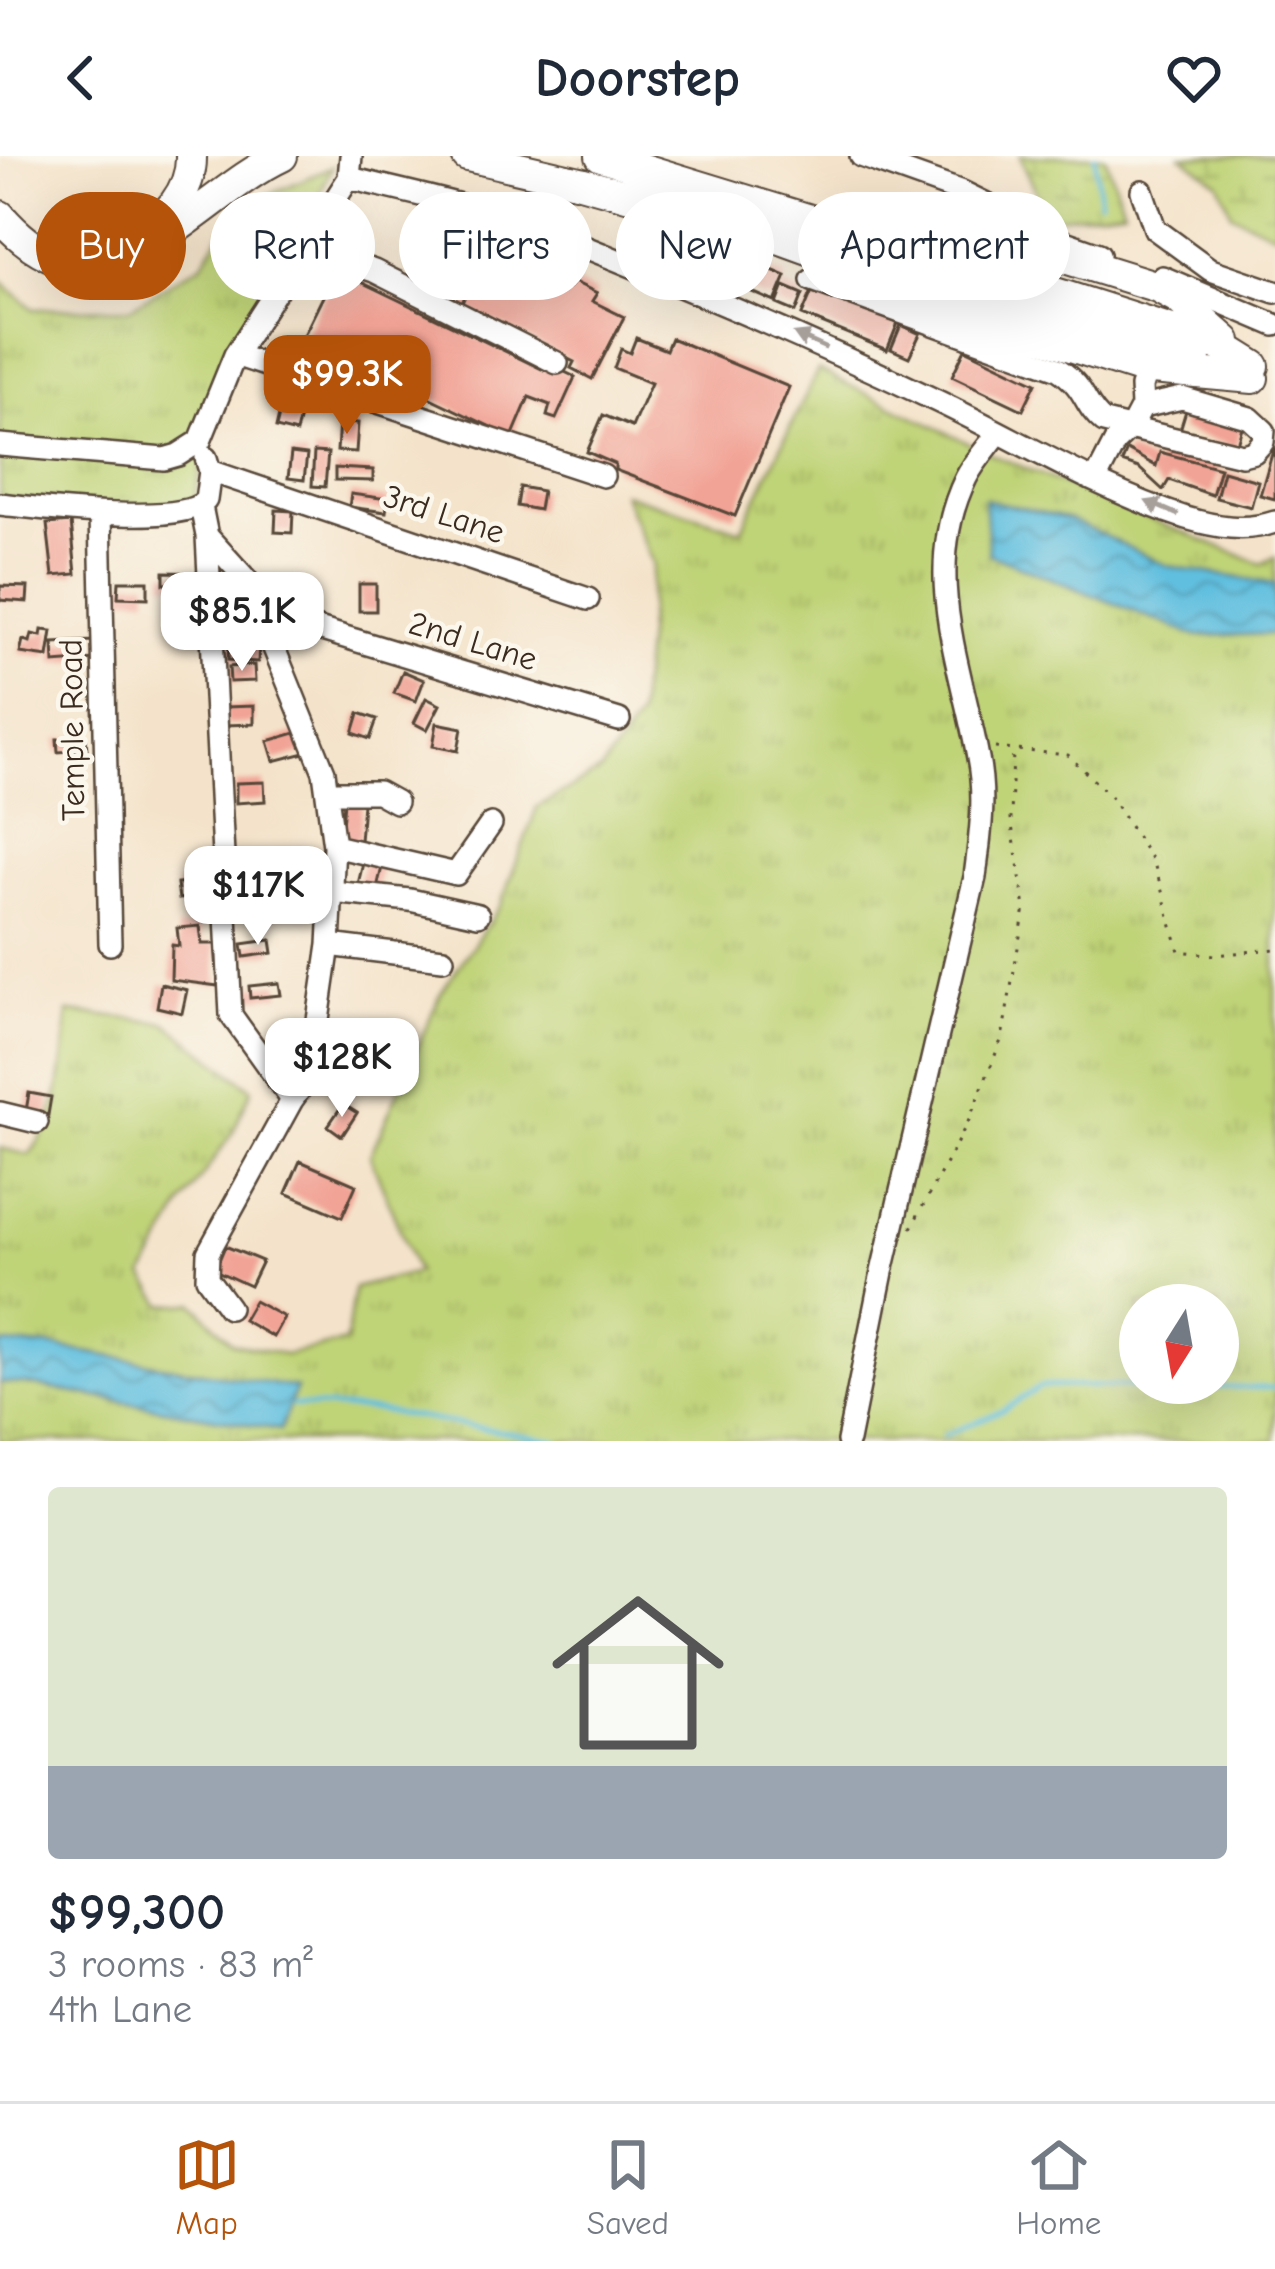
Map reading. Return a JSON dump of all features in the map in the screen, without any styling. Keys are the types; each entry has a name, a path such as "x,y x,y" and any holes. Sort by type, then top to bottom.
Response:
{"highway":[{"path":"0,196 33,231 60,244 92,248 154,227 179,198 191,156"},
{"path":"0,216 19,238 50,256 90,263 129,256 165,238 282,156"},
{"path":"467,156 770,235 839,260 929,302 1147,368 1264,375"},
{"path":"528,156 798,221"},
{"path":"601,156 798,217"},
{"path":"648,156 798,213"},
{"path":"1070,260 1158,287 1178,298 1264,375"},
{"path":"1070,271 1163,302 1264,375"},
{"path":"1045,300 1264,375"}],"street":[{"path":"861,156 962,192 1062,241 1205,292 1275,325"},
{"path":"350,167 554,235 817,344 1184,517 1256,529 1275,522"},
{"path":"1142,191 1155,229 1211,270 1275,292"},
{"path":"375,272 557,363"},
{"path":"1,445 164,459 178,455 200,441 235,355 272,300"},
{"path":"867,300 1058,369 1079,383 1104,422 1137,416 1182,398 1250,418 1264,431 1263,442 1254,452 1242,454 1137,416"},
{"path":"235,355 603,476"},
{"path":"1096,479 1115,442 1137,416 1147,368"},
{"path":"848,1441 882,1272 975,877 982,813 976,746 943,594 947,535 966,477 998,433"},
{"path":"0,504 100,514 160,513 201,506 210,471 200,441"},
{"name":"3rd Lane","path":"210,471 588,599"},
{"path":"201,506 207,536 231,1015 292,1100"},
{"name":"Temple Road","path":"100,514 110,944"},
{"path":"207,536 246,579 324,772 334,846 328,946 310,1075 208,1252 207,1278 229,1308"},
{"name":"2nd Lane","path":"259,611 619,720"},
{"path":"327,792 377,792 396,802"},
{"path":"334,846 456,874 491,824"},
{"path":"332,892 410,900 478,915"},
{"path":"328,946 443,959"},
{"path":"0,1113 37,1122"}],"path":[{"path":"976,746 1068,754 1110,796 1154,863 1179,950 1215,955 1275,949"},
{"path":"903,1239 969,1120 1002,1038 1024,908 1011,819 1013,750"}],"green space":[{"path":"1020,156 1105,156 1124,209 1070,215 1070,192 1036,192"},
{"path":"1182,156 1275,156 1275,234 1232,214 1219,183"},
{"path":"332,167 321,192 276,192"},
{"path":"210,251 210,300 261,300 222,366 194,503 97,509 0,497 0,280 33,309 130,308 143,300 186,300 186,273 203,263"},
{"path":"818,370 995,456 1261,564 1275,557 1275,1441 0,1441 0,1383 296,1389 49,1346 0,1344 0,1148 29,1155 48,1123 59,1088 68,1012 167,1023 252,1089 233,1132 183,1204 144,1276 164,1305 194,1303 232,1343 285,1355 346,1342 354,1288 417,1272 370,1156 441,993 501,904 537,807 601,771 638,717 653,564 623,493 741,530"}],"water":[{"path":"984,499 1068,519 1168,566 1275,584 1275,634 1196,636 989,554"},
{"path":"0,1344 49,1346 296,1388 280,1430 0,1383"}],"building":[{"path":"774,271 786,276 775,302 770,300 774,300"},
{"path":"784,286 798,292 796,312 777,304"},
{"path":"375,289 544,370 548,364 575,377 556,419 547,416 550,405 529,397 512,437 303,337 321,300 375,300"},
{"path":"592,291 597,293 592,301 624,317 592,379 571,368 574,362 461,305 463,300 592,300"},
{"path":"808,300 840,300 898,323 887,350 802,315"},
{"path":"901,325 920,334 909,357 891,349"},
{"path":"636,338 666,350 671,338 789,387 735,516 615,470 615,464 587,452 603,415 632,427 651,383 614,368 621,349 630,353"},
{"path":"965,349 1036,383 1023,410 952,376"},
{"path":"1187,407 1243,424 1236,447 1180,430"},
{"path":"280,411 300,416 296,433 276,428"},
{"path":"339,421 358,423 356,452 337,451"},
{"path":"1275,447 1275,499 1260,495"},
{"path":"1127,450 1156,466 1160,452 1220,468 1212,495 1169,480 1163,490 1139,468 1122,462"},
{"path":"314,452 328,453 325,487 312,486"},
{"path":"291,453 307,455 304,480 288,478"},
{"path":"335,468 373,470 373,481 335,480"},
{"path":"1223,471 1258,481 1251,507 1216,498"},
{"path":"520,487 542,491 539,510 517,506"},
{"path":"351,494 388,499 386,512 349,507"},
{"path":"276,510 293,511 292,533 275,532"},
{"path":"71,522 76,574 53,576 47,524"},
{"path":"164,572 201,573 201,584 164,584"},
{"path":"119,581 148,581 148,598 118,597"},
{"path":"359,584 376,584 376,611 359,611"},
{"path":"0,586 28,587 27,602 0,600"},
{"path":"42,630 52,631 48,657 20,653 23,640 30,642 32,634 41,636"},
{"path":"93,641 94,660 54,663 53,643"},
{"path":"229,642 259,644 258,662 228,660"},
{"path":"254,665 255,681 230,682 229,667"},
{"path":"403,671 424,680 416,701 394,693"},
{"path":"426,698 440,705 427,730 414,723"},
{"path":"254,706 254,724 225,725 225,707"},
{"path":"359,713 377,719 370,739 353,733"},
{"path":"437,723 462,728 458,751 433,746"},
{"path":"299,732 305,753 274,761 268,741"},
{"path":"86,738 87,750 58,752 57,739"},
{"path":"264,782 265,801 236,803 236,783"},
{"path":"344,801 363,803 360,841 341,839"},
{"path":"363,863 382,867 377,888 358,884"},
{"path":"205,881 207,895 179,899 177,884"},
{"path":"200,926 202,944 215,944 218,986 171,980 172,945 179,946 177,928"},
{"path":"271,940 273,953 244,957 242,944"},
{"path":"279,983 281,995 250,998 249,986"},
{"path":"161,984 187,990 182,1013 157,1007"},
{"path":"29,1093 51,1097 48,1115 26,1111"},
{"path":"343,1104 357,1113 342,1136 328,1126"},
{"path":"300,1161 356,1185 342,1217 286,1193"},
{"path":"225,1246 262,1261 250,1286 215,1270"},
{"path":"254,1301 284,1317 273,1337 243,1320"}],"waterway":[{"path":"1095,156 1100,201"},
{"path":"943,1436 1003,1410 1042,1386 1275,1388"},
{"path":"292,1405 375,1410 557,1441"}]}
